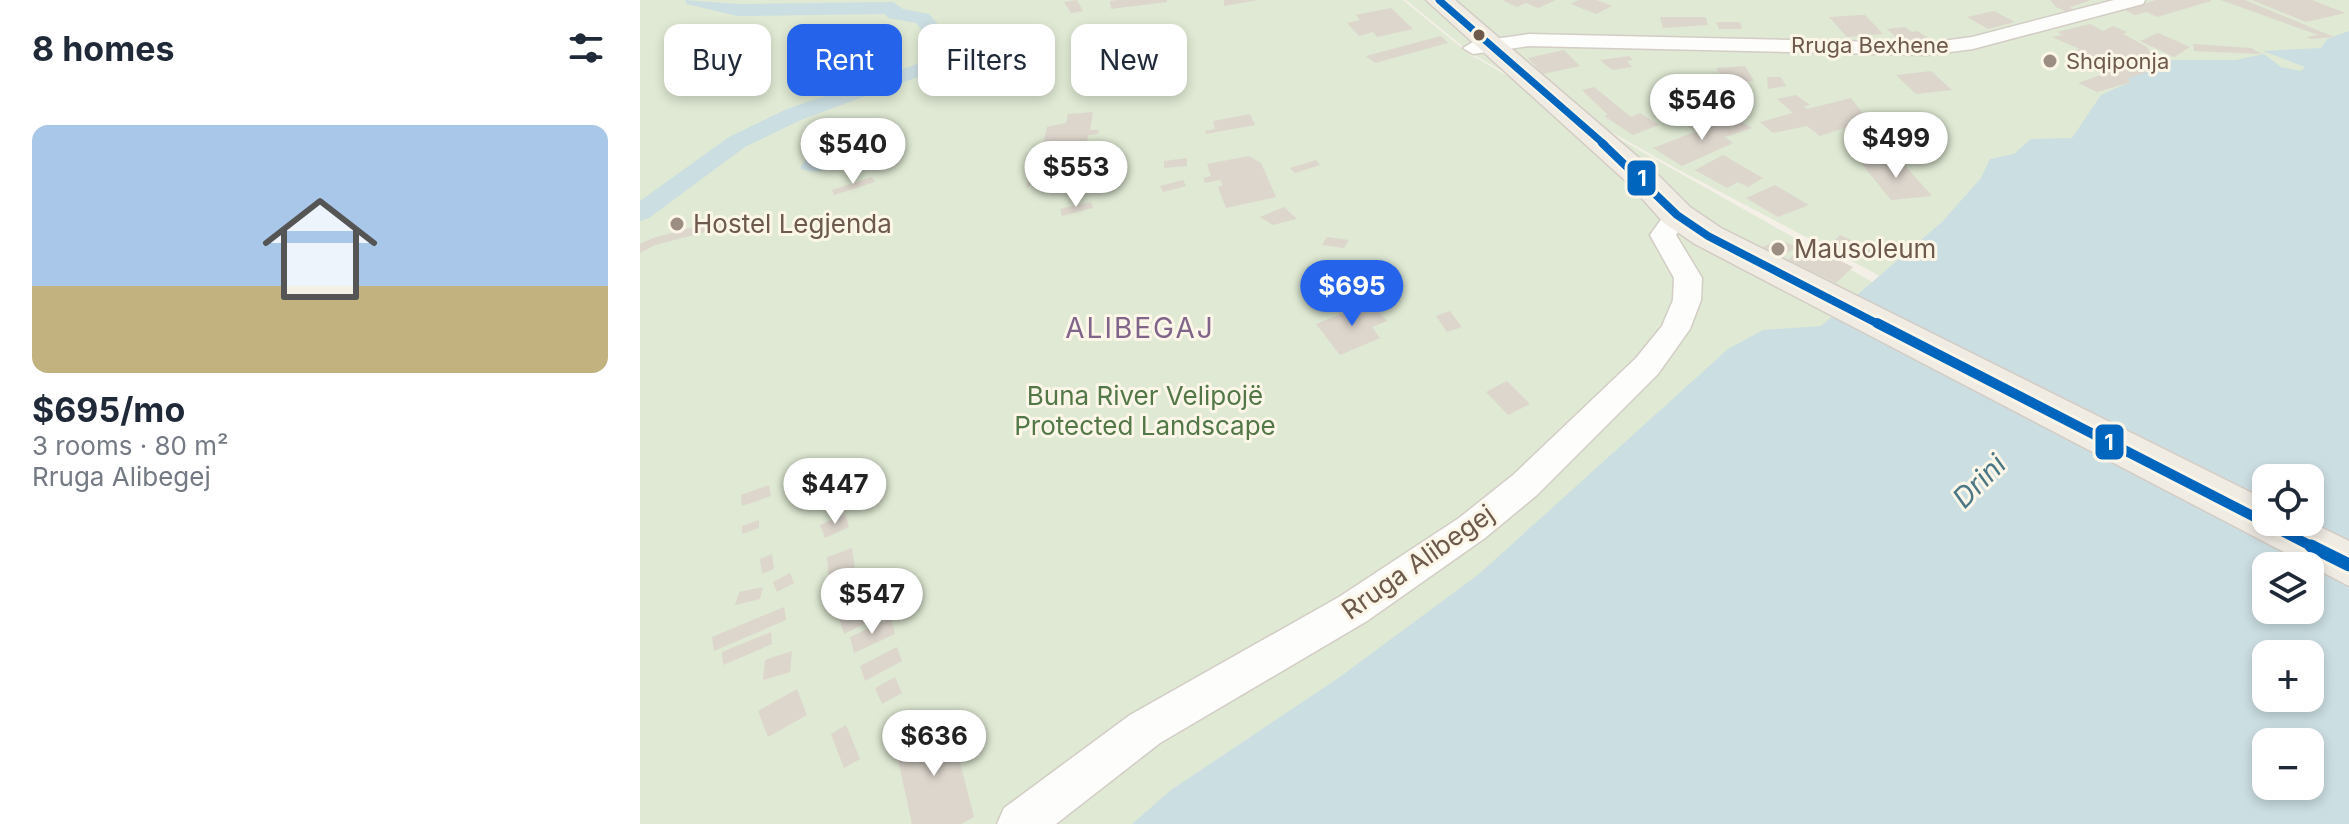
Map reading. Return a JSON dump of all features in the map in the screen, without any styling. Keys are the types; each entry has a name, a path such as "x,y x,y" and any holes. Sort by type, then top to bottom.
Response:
{"main road":[{"path":"1421,0 1489,52"},
{"path":"1439,0 1618,180 1671,209 1728,247 2349,565"}],"street":[{"name":"Rruga Bexhene","path":"1489,52 1550,40 1927,49 1973,43 2136,0"},
{"name":"Rruga Alibegej","path":"1020,824 1145,729 1353,609 1439,551 1525,485 1647,366 1675,329 1687,300 1688,278 1663,235 1671,209"}],"green space":[{"name":"Buna River Velipojë Protected Landscape","path":"640,0 1403,0 1469,54 1899,297 2349,110 2349,824 640,824"},
{"path":"1406,0 2349,0 2349,105 1897,285 1679,170 1472,54"}],"water":[{"name":"Drini","path":"2349,31 2349,824 1132,824 1171,790 1337,679 1479,574 1728,349 1763,330 1821,326 1943,221 1981,178 1990,159 2014,154 2031,139 2072,138 2101,95 2130,82 2126,79 2157,68 2152,65 2160,60 2236,60 2264,54 2281,67 2301,71 2305,67 2263,51 2321,48 2327,39"},
{"path":"826,149 842,149 848,156 826,170 800,168 809,155"}],"building":[{"path":"1077,0 1083,11 1071,13 1064,2"},
{"path":"1224,0 1258,0 1224,6"},
{"path":"1502,0 1556,0 1538,8 1526,3 1517,7"},
{"path":"1578,0 1597,0 1612,6 1596,14 1571,4"},
{"path":"2050,0 2089,1 2070,7 2073,10 2069,13"},
{"path":"2156,0 2211,1 2157,17 2146,12 2135,15 2125,10"},
{"path":"2221,0 2245,0 2334,37 2311,39 2306,37 2318,35"},
{"path":"2252,0 2312,0 2345,13 2306,22"},
{"path":"1110,1 1167,2 1111,9"},
{"path":"1391,8 1413,29 1377,37 1373,32 1359,36 1347,23 1360,20 1356,15"},
{"path":"1994,11 2015,22 1988,29 1967,17"},
{"path":"1865,15 1883,34 1847,37 1829,17"},
{"path":"1660,17 1706,17 1708,25 1663,28"},
{"path":"1716,22 1740,22 1742,29 1719,29"},
{"path":"2090,24 2103,31 2113,26 2127,32 2123,34 2147,47 2152,56 2102,66 2072,51 2080,49 2052,37 2063,35 2057,32"},
{"path":"1905,27 1929,39 1903,43 1887,29"},
{"path":"2158,33 2190,47 2174,57 2140,41"},
{"path":"1441,36 1448,43 1375,63 1366,56"},
{"path":"2193,44 2251,48 2262,54 2194,51"},
{"path":"1564,50 1580,66 1543,74 1528,58"},
{"path":"1629,56 1633,60 1627,61 1632,67 1612,70 1600,60"},
{"path":"2143,60 2159,68 2126,79 2131,82 2097,92 2078,83"},
{"path":"1745,66 1754,81 1743,82 1746,87 1731,89 1716,68"},
{"path":"1931,71 1952,90 1916,94 1896,75"},
{"path":"1767,77 1781,77 1786,86 1768,89"},
{"path":"1594,87 1631,117 1640,113 1659,125 1633,135 1604,116 1608,115 1582,90"},
{"path":"1796,95 1810,105 1804,106 1807,109 1851,98 1868,120 1820,136 1807,126 1773,133 1760,122 1793,113 1777,99"},
{"path":"1093,112 1090,130 1099,130 1098,134 1088,135 1084,158 1058,161 1059,167 1026,188 1032,164 1039,161 1047,127 1066,123 1068,114"},
{"path":"1250,114 1255,125 1206,134 1205,131 1215,129 1213,121"},
{"path":"1733,117 1752,128 1725,137 1733,143 1682,166 1653,148"},
{"path":"1723,155 1763,178 1748,187 1738,182 1727,188 1695,170"},
{"path":"1249,156 1261,163 1276,197 1226,208 1218,187 1223,185 1220,180 1205,183 1203,178 1211,176 1207,164"},
{"path":"1187,158 1187,166 1164,168 1164,161"},
{"path":"1316,160 1320,165 1295,173 1290,168"},
{"path":"1900,160 1932,196 1891,200 1862,164"},
{"path":"872,177 875,182 834,195 832,190"},
{"path":"1183,180 1186,186 1163,192 1160,186"},
{"path":"1775,185 1809,205 1778,217 1746,198"},
{"path":"1091,202 1093,208 1062,216 1060,209"},
{"path":"1284,207 1297,219 1273,225 1260,217"},
{"path":"728,218 728,226 655,245 640,253 640,244 653,238"},
{"path":"1840,235 1855,242 1848,249 1833,242"},
{"path":"1327,237 1349,240 1344,248 1322,245"},
{"name":"Mausoleum","path":"1778,239 1797,247 1774,261 1758,250"},
{"path":"1859,244 1871,251 1863,258 1850,251"},
{"path":"1806,245 1853,267 1836,283 1788,260"},
{"path":"1370,302 1387,321 1372,327 1380,338 1340,355 1316,324"},
{"path":"1450,311 1462,327 1447,332 1436,316"},
{"path":"1507,381 1530,404 1508,415 1486,392"},
{"path":"835,470 839,496 813,505 810,479"},
{"path":"769,485 771,496 742,506 741,495"},
{"path":"845,514 849,527 825,538 820,525"},
{"path":"759,520 759,528 742,534 742,526"},
{"path":"852,548 855,569 829,579 827,557"},
{"path":"772,554 774,569 762,574 760,559"},
{"path":"868,569 871,580 836,597 832,586"},
{"path":"790,573 794,583 777,592 773,582"},
{"path":"763,587 760,599 735,605 739,592"},
{"path":"879,599 884,614 844,634 839,618"},
{"path":"784,607 786,620 714,651 712,637"},
{"path":"891,618 895,634 854,653 850,637"},
{"path":"771,632 772,644 723,665 722,652"},
{"path":"897,647 902,661 865,681 860,666"},
{"path":"792,651 790,672 763,680 765,660"},
{"path":"895,677 902,693 882,704 875,688"},
{"path":"797,689 807,715 768,737 758,711"},
{"path":"949,720 974,817 961,824 912,824 895,746"},
{"path":"846,725 860,759 844,768 831,734"}],"waterway":[{"path":"640,213 737,142 795,114 930,66 941,58 944,43 922,18 895,14 893,8 737,10 694,0"}],"transit line":[{"name":"1","path":"1439,0 1641,177 1677,215 1708,236 2349,565"}],"place":[{"name":"Shqiponja","path":"2050,61"},
{"name":"Hostel Legjenda","path":"677,224"},
{"name":"Mausoleum","path":"1778,249"}],"district":[{"name":"ALIBEGAJ","path":"1140,328"}]}
